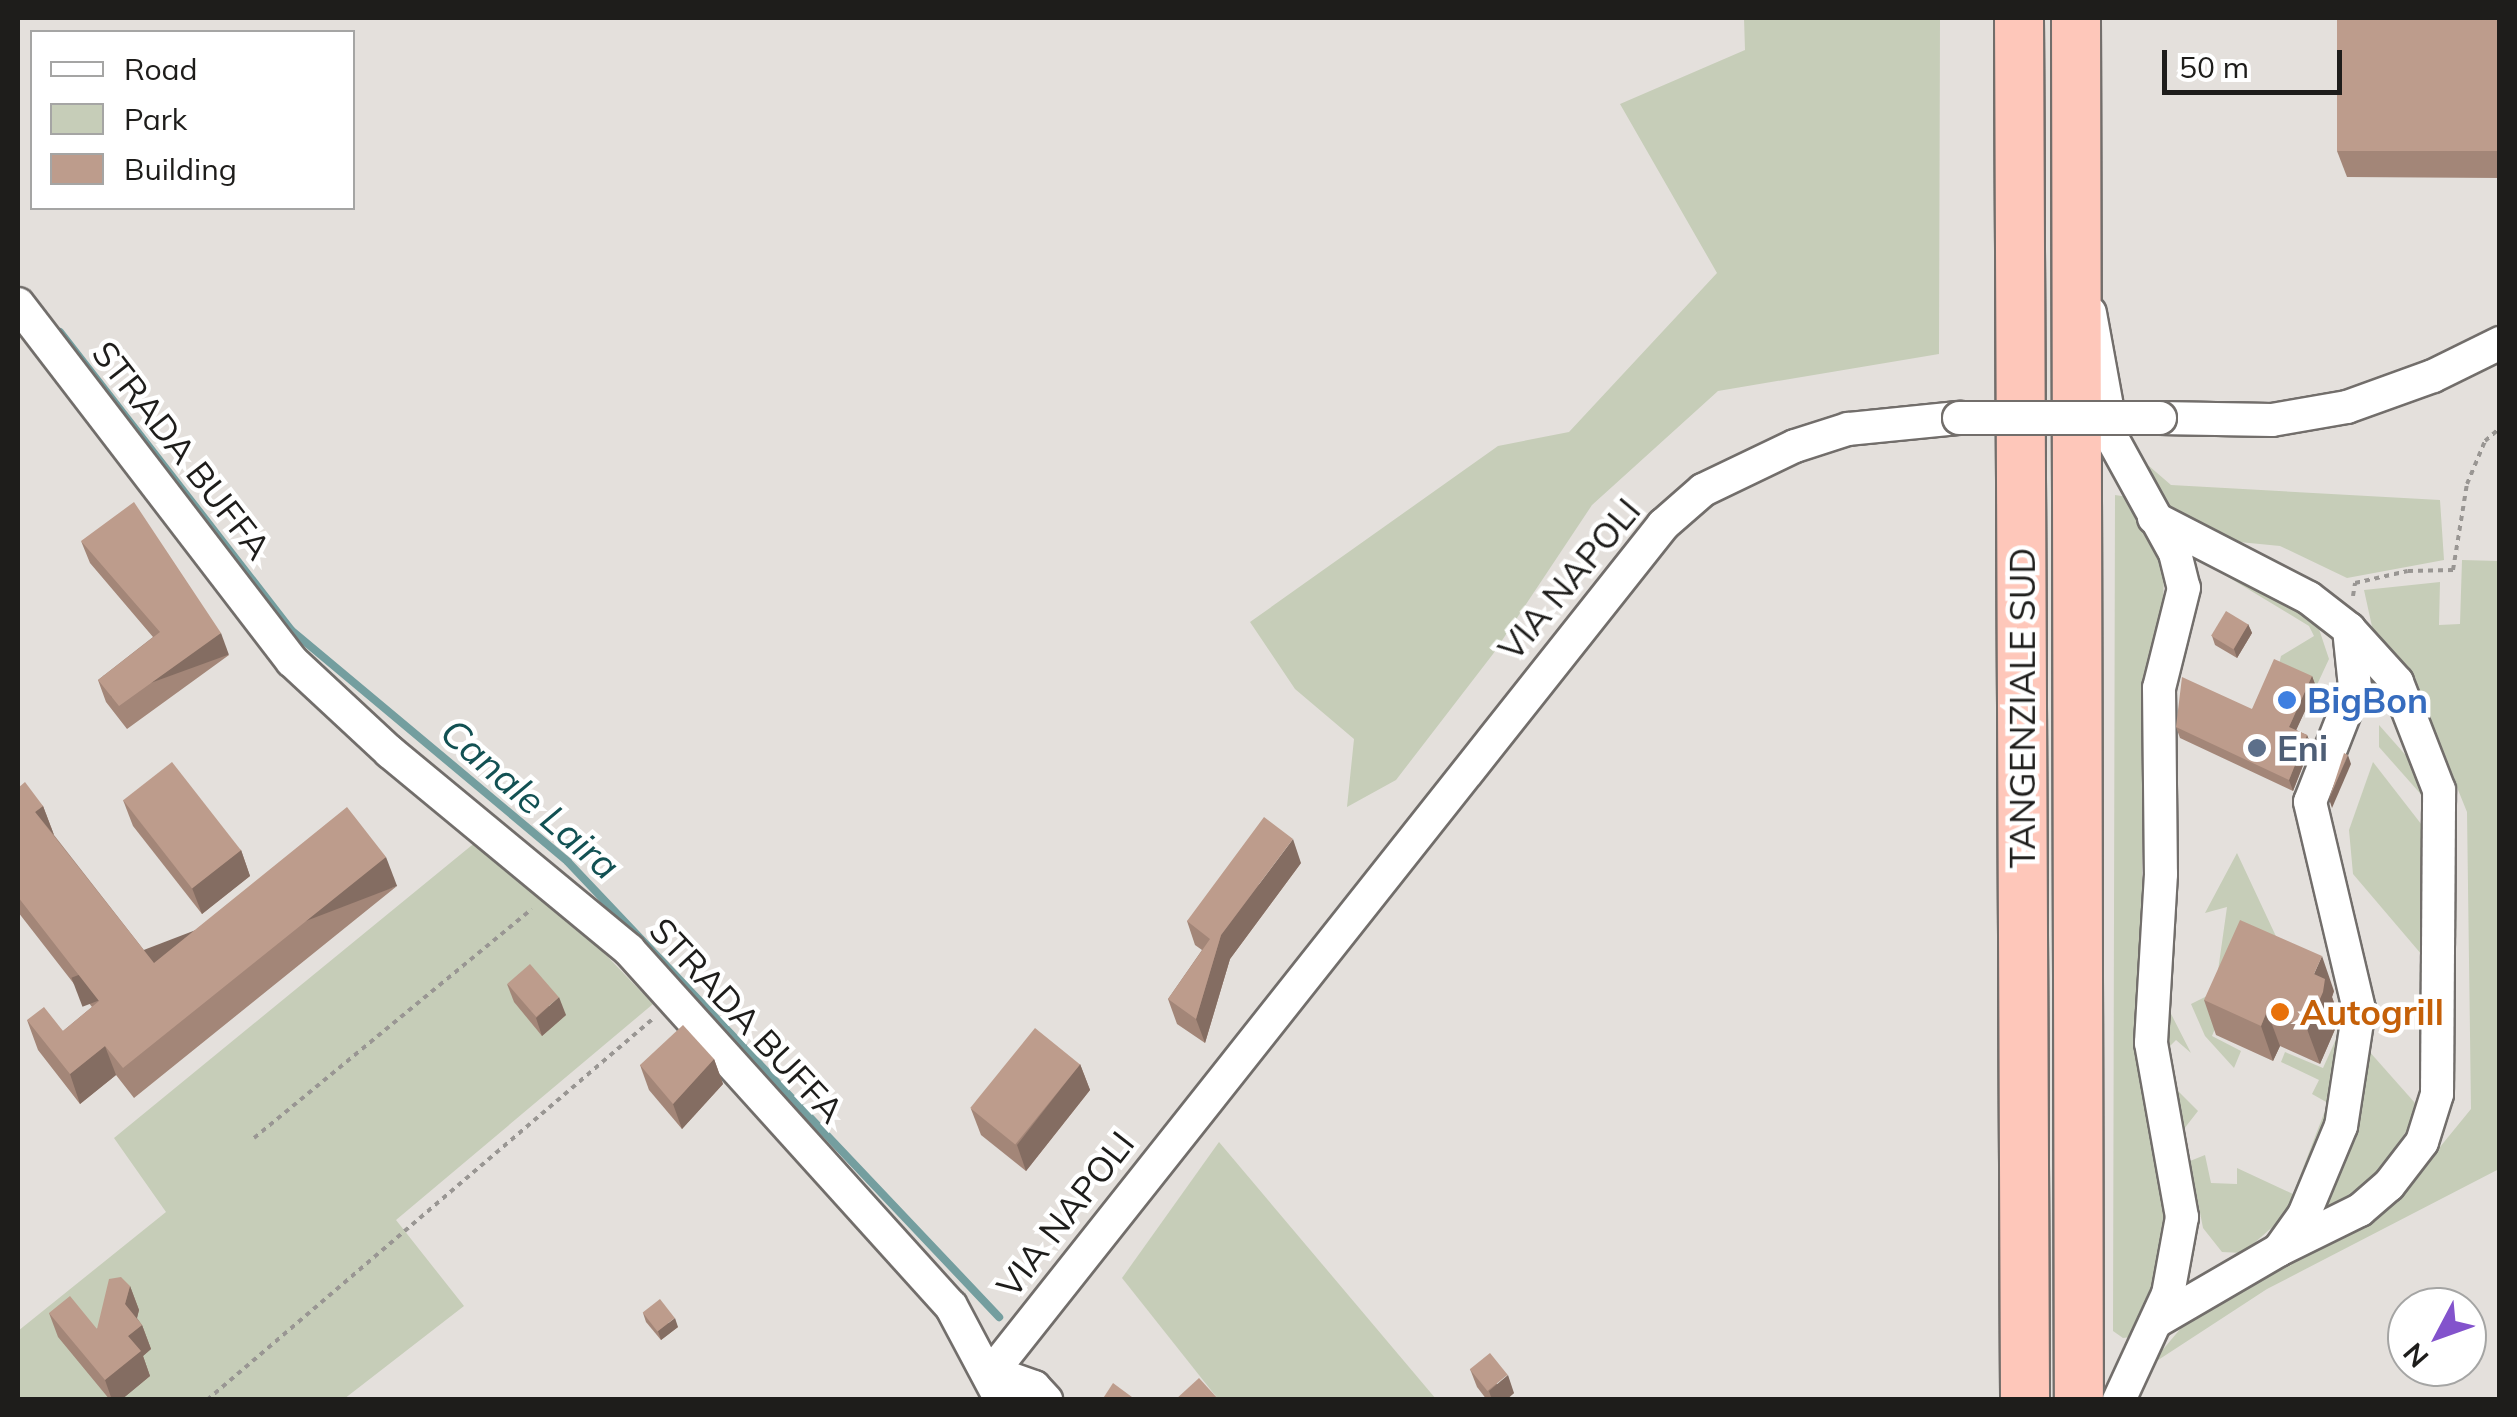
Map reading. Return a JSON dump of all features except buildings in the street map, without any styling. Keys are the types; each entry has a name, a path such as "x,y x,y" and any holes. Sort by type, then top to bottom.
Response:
{"highway":[{"name":"TANGENZIALE SUD","path":"2019,18 2024,1400"},
{"name":"TANGENZIALE SUD","path":"2076,18 2079,1400"}],"street":[{"path":"2077,262 2113,440 2175,554 2184,588 2159,688 2161,874 2152,1043 2182,1217 2157,1321 2119,1400"},
{"name":"STRADA BUFFA","path":"18,304 292,661 390,752 556,888 676,1000 951,1306 997,1386"},
{"name":"VIA NAPOLI","path":"997,1386 1663,525 1703,490 1795,446 1848,429 1959,418 2272,420 2348,406 2500,343"},
{"path":"2154,518 2309,598 2349,629 2397,682 2439,790 2438,1094 2422,1142 2389,1185 2351,1215 2279,1250 2157,1321"},
{"path":"2279,1250 2304,1216 2341,1126 2358,1032 2339,912 2310,802 2355,687 2349,629"},
{"path":"997,1386 1034,1388 1046,1400"}],"path":[{"path":"2349,629 2355,583 2408,570 2452,570 2467,484 2485,441 2500,428"},
{"path":"254,1138 556,888"},
{"path":"207,1400 676,1000"}],"green space":[{"path":"1744,18 1940,18 1939,354 1718,391 1592,505 1493,654 1396,780 1347,807 1354,739 1295,689 1250,622 1498,446 1569,432 1717,273 1620,104 1745,50"},
{"path":"2149,466 2171,485 2440,500 2444,560 2347,578 2280,546 2229,541 2194,528 2157,498 2139,473"},
{"path":"2115,495 2128,497 2164,573 2163,608 2142,693 2142,1004 2167,1209 2151,1298 2131,1337 2123,1338 2113,1331"},
{"path":"2197,553 2316,620 2329,659 2316,687 2278,669 2281,656 2314,636 2309,626 2195,557"},
{"path":"2462,560 2499,561 2499,1169 2267,1289 2149,1366 2192,1315 2409,1185 2471,1109 2467,812 2433,728 2373,631 2364,590 2440,582 2439,625 2460,624"},
{"path":"2379,725 2425,777 2426,800 2379,747"},
{"path":"2373,762 2425,829 2422,955 2353,874 2349,830"},
{"path":"488,832 653,1004 396,1220 464,1306 344,1399 18,1400 18,1331 166,1212 114,1138"},
{"path":"2237,853 2281,947 2228,997 2212,1036 2241,1051 2234,1068 2205,1036 2191,1004 2215,992 2227,907 2205,913"},
{"path":"2168,1008 2191,1053 2176,1040 2169,1047 2173,1086 2198,1111 2180,1134 2164,1039"},
{"path":"2342,1026 2335,1105 2295,1207 2243,1253 2222,1252 2203,1228 2190,1161 2205,1155 2211,1183 2237,1184 2237,1168 2293,1194 2328,1103 2312,1094 2319,1080 2281,1062 2285,1052 2323,1068"},
{"path":"2368,1050 2415,1103 2412,1123 2363,1193 2318,1213"},
{"path":"1219,1142 1436,1399 1218,1399 1122,1278"}],"waterway":[{"name":"Canale Laira","path":"60,332 291,630 568,862 999,1317"}],"place":[{"name":"BigBon","path":"2287,700"},
{"name":"Eni","path":"2257,748"},
{"name":"Autogrill","path":"2280,1012"}]}
